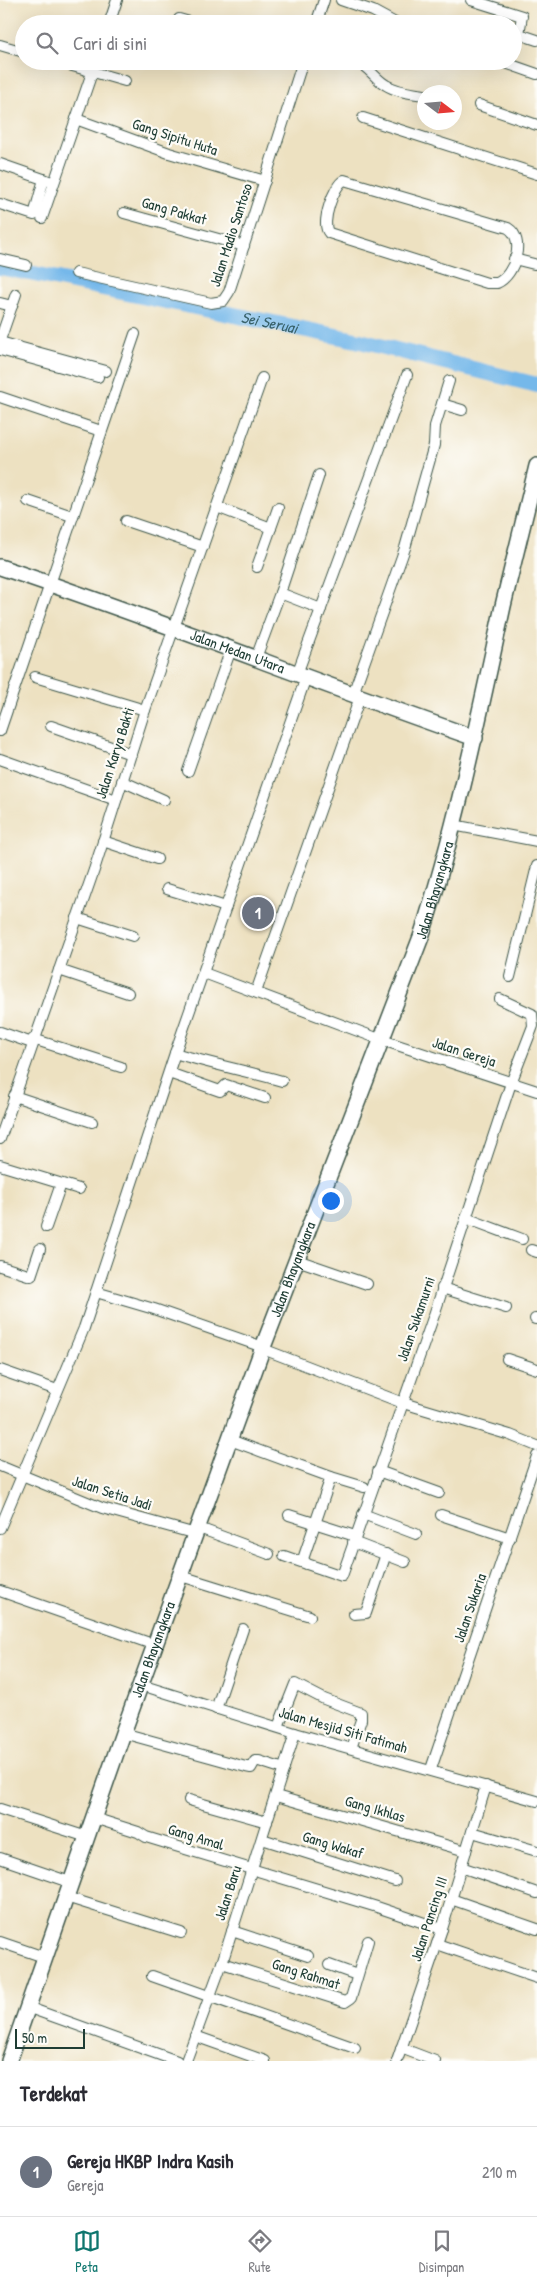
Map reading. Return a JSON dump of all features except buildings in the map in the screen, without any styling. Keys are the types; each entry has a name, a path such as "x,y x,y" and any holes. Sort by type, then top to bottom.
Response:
{"main road":[{"name":"Jalan Bhayangkara","path":"9,2061 123,1733 263,1348 421,936 453,825 475,738 504,604 537,466"},
{"name":"Jalan Medan Utara","path":"0,567 174,627 302,676 475,738"}],"street":[{"path":"112,15 117,0"},
{"path":"319,15 324,0"},
{"path":"341,0 380,15"},
{"path":"471,0 519,15"},
{"path":"522,35 537,40"},
{"path":"0,44 15,49"},
{"path":"522,69 537,74"},
{"path":"85,70 125,81"},
{"name":"Jalan Madio Santoso","path":"76,273 216,303 223,301 229,292 300,70"},
{"path":"370,70 385,85 401,92 417,94"},
{"path":"0,204 34,215 76,119 92,72"},
{"path":"479,105 537,125"},
{"path":"362,118 537,174"},
{"name":"Gang Sipitu Huta","path":"76,119 169,153 265,181"},
{"path":"0,164 49,181"},
{"path":"348,180 508,228 513,231 518,239 514,259 506,278 497,283 487,283 332,234 327,232 325,222 338,185 342,181 348,180"},
{"path":"42,218 49,181"},
{"name":"Gang Pakkat","path":"124,213 244,246"},
{"path":"0,259 26,265"},
{"path":"514,259 534,264"},
{"path":"0,350 102,374 0,341 16,294"},
{"path":"0,303 12,306"},
{"path":"0,731 135,334"},
{"path":"1,1521 84,1328 175,1053 226,907 302,676 321,610 406,375"},
{"name":"Jalan Karya Bakti","path":"0,1139 3,1118 14,1096 59,970 145,710 262,378"},
{"path":"256,992 357,696 405,548 435,443 435,426 449,381"},
{"path":"0,397 101,430"},
{"path":"442,404 462,410"},
{"path":"256,658 280,593 318,475"},
{"path":"28,501 72,516"},
{"path":"217,507 270,528"},
{"path":"257,566 278,508"},
{"path":"126,521 203,547"},
{"path":"280,593 321,610"},
{"path":"188,771 231,649"},
{"path":"36,677 145,710"},
{"path":"51,726 131,754"},
{"path":"0,758 116,800"},
{"path":"122,781 164,800"},
{"path":"453,825 537,841"},
{"path":"103,841 157,859"},
{"path":"510,977 537,866"},
{"path":"167,889 226,907"},
{"path":"77,918 133,936"},
{"path":"59,970 128,992"},
{"name":"Jalan Gereja","path":"204,973 382,1040 537,1091"},
{"name":"Jalan Sukamurni","path":"307,1564 342,1576 403,1403 534,1019 529,1012 500,999"},
{"path":"0,1032 121,1068"},
{"path":"175,1053 220,1067 229,1067 282,1080"},
{"path":"169,1073 220,1091 226,1085 265,1098"},
{"path":"14,1096 92,1122"},
{"path":"0,1165 78,1189"},
{"path":"46,1227 61,1184"},
{"path":"466,1218 522,1239"},
{"path":"0,1266 31,1276 40,1249"},
{"path":"297,1260 367,1284"},
{"path":"442,1288 506,1308"},
{"path":"96,1292 154,1309 263,1348 403,1403 510,1435 537,1446"},
{"path":"507,1359 537,1369"},
{"path":"0,1370 57,1390"},
{"path":"230,1440 364,1487"},
{"name":"Jalan Sukaria","path":"431,1769 537,1456"},
{"name":"Jalan Setia Jadi","path":"0,1466 102,1508 197,1531 268,1554"},
{"path":"378,1471 439,1493"},
{"path":"307,1564 303,1559 331,1477"},
{"path":"363,1514 416,1534"},
{"path":"441,1515 510,1538"},
{"path":"290,1516 354,1539 405,1562"},
{"path":"354,1614 366,1613 386,1554"},
{"path":"284,1556 307,1564"},
{"path":"181,1576 310,1616"},
{"path":"0,1591 155,1645"},
{"path":"216,1708 243,1629"},
{"path":"278,1727 296,1684 324,1699 361,1713 361,1720 351,1748"},
{"name":"Jalan Mesjid Siti Fatimah","path":"141,1685 295,1733 431,1769 537,1801"},
{"path":"123,1733 246,1767 251,1768 255,1761 259,1761 284,1769"},
{"name":"Jalan Baru","path":"186,2061 222,1962 295,1733"},
{"name":"Jalan Pancing III","path":"396,2061 442,1929 486,1786"},
{"name":"Gang Ikhlas","path":"276,1796 466,1851"},
{"path":"189,1800 267,1822"},
{"path":"0,1809 86,1838"},
{"name":"Gang Amal","path":"94,1818 138,1832 146,1837 377,1907 442,1929"},
{"path":"472,1832 537,1851"},
{"name":"Gang Wakaf","path":"262,1840 395,1881"},
{"path":"0,1858 70,1882"},
{"path":"461,1867 537,1893"},
{"path":"66,1897 181,1933"},
{"path":"451,1899 537,1929"},
{"path":"232,1931 308,1956"},
{"name":"Gang Rahmat","path":"222,1962 345,2002 351,1998 368,1941"},
{"path":"0,1942 44,1958"},
{"path":"437,1944 537,1978"},
{"path":"329,1965 358,1975"},
{"path":"152,1976 355,2048"},
{"path":"28,2007 177,2061"},
{"path":"196,2036 265,2061"},
{"path":"401,2048 435,2061"},
{"path":"0,2060 4,2061"}],"waterway":[{"name":"Sei Seruai","path":"0,267 356,340 537,385"}],"place":[{"name":"Gereja HKBP Indra Kasih","path":"258,913"}]}
